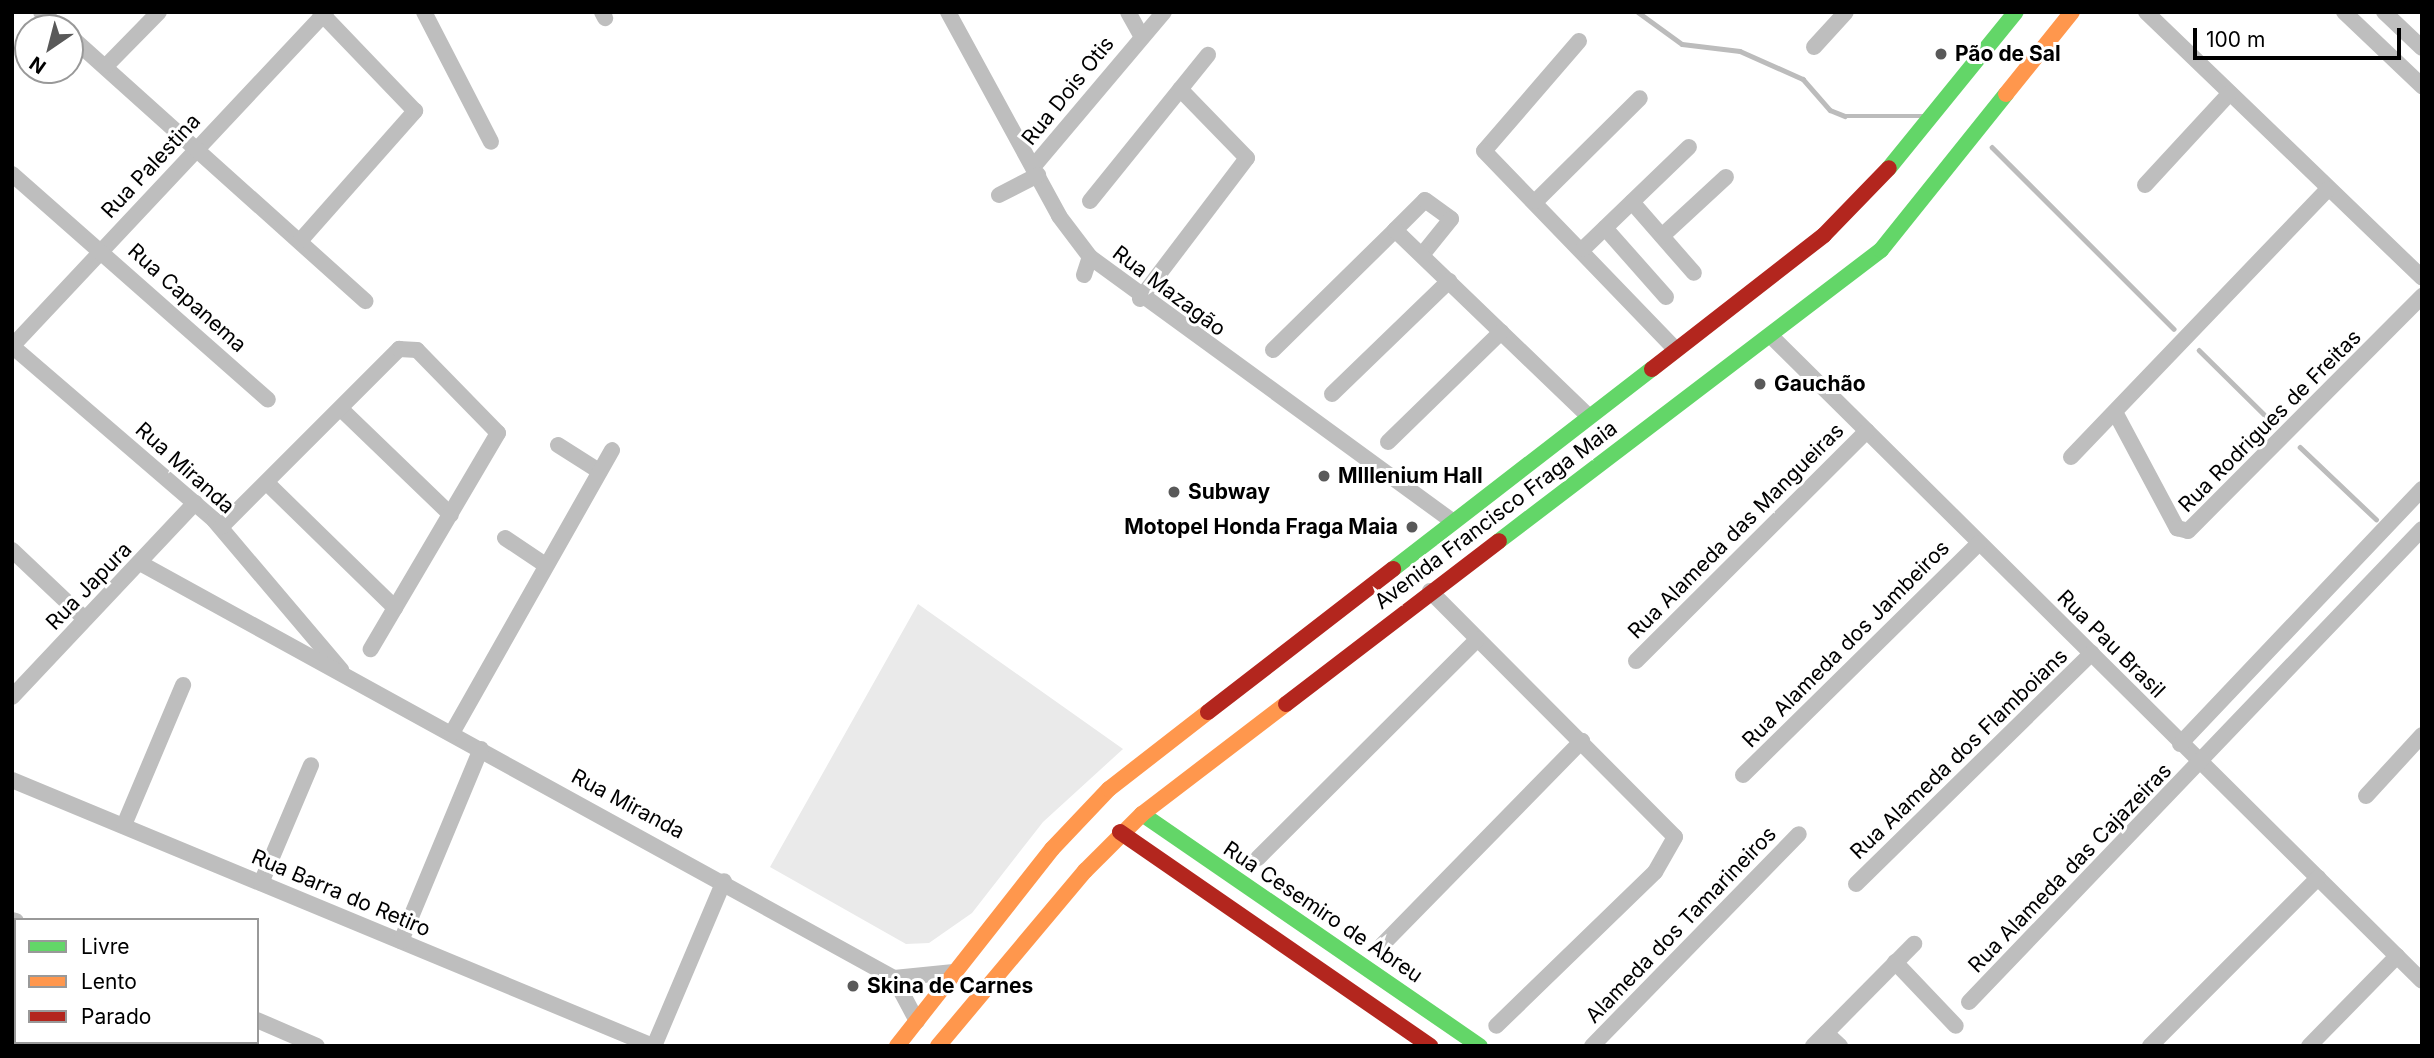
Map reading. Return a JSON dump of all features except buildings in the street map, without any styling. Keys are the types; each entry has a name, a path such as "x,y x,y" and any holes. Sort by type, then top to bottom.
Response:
{"main road":[{"name":"Avenida Francisco Fraga Maia","path":"897,1046 1077,820 1239,686 1859,205 2016,12"},
{"name":"Avenida Francisco Fraga Maia","path":"938,1046 1120,832 1322,671 1771,336 1908,222 2072,12"},
{"path":"1287,650 1278,667 1286,678 1322,671"},
{"path":"1239,686 1262,676 1280,684 1261,719"},
{"name":"Rua Cesemiro de Abreu","path":"1142,814 1480,1046"},
{"path":"1120,832 1430,1046"},
{"path":"1343,987 1363,965"}],"street":[{"path":"107,65 159,12"},
{"path":"424,12 491,142"},
{"name":"Rua Mazagão","path":"948,12 1036,171 1054,218 1090,257 1140,299 1453,522"},
{"path":"1128,12 1141,36"},
{"name":"Rua Dois Otis","path":"1036,171 1141,36 1164,12"},
{"path":"1814,47 1846,12"},
{"path":"2146,12 2422,278"},
{"path":"2344,12 2422,86"},
{"path":"2384,12 2422,47"},
{"path":"300,241 415,111 323,13"},
{"name":"Rua Palestina","path":"12,346 323,13"},
{"path":"1579,41 1484,146 1675,349"},
{"path":"84,47 365,301"},
{"path":"1090,201 1208,55"},
{"path":"1140,299 1247,158 1180,89"},
{"path":"2145,185 2230,93"},
{"path":"1536,201 1640,98"},
{"path":"1583,249 1689,147"},
{"path":"999,195 1036,171"},
{"name":"Rua Capanema","path":"12,174 103,249 268,400"},
{"path":"1662,236 1726,177"},
{"path":"2071,457 2328,189"},
{"path":"1273,350 1425,200 1451,219 1422,255"},
{"path":"1632,202 1694,273"},
{"path":"1605,228 1666,297"},
{"path":"1395,230 1588,416"},
{"path":"1084,275 1090,257"},
{"path":"1332,394 1449,281"},
{"name":"Rua Rodrigues de Freitas","path":"2115,412 2177,528 2188,531 2422,296"},
{"path":"1388,442 1501,332"},
{"name":"Rua Pau Brasil","path":"1771,336 2422,981"},
{"name":"Rua Miranda","path":"12,346 221,527 341,670"},
{"path":"221,527 404,346 437,368 498,433 371,649"},
{"path":"342,410 450,514"},
{"name":"Rua Alameda das Mangueiras","path":"1636,661 1867,431"},
{"path":"558,445 599,471"},
{"path":"452,733 544,564 612,450"},
{"path":"267,484 395,608"},
{"path":"2180,744 2422,489"},
{"name":"Rua Japura","path":"14,693 140,564 195,503"},
{"name":"Rua Alameda das Cajazeiras","path":"1969,1002 2201,763 2422,529"},
{"path":"505,538 544,564"},
{"name":"Rua Alameda dos Jambeiros","path":"1743,775 1979,543"},
{"path":"12,550 85,619"},
{"name":"Rua Miranda","path":"140,564 341,670 894,978"},
{"path":"1430,591 1675,837 1655,872 1496,1026"},
{"path":"2295,622 2314,643"},
{"path":"1258,858 1478,639"},
{"name":"Rua Alameda dos Flamboians","path":"1856,884 2092,653"},
{"path":"124,825 183,685"},
{"path":"2366,796 2422,735"},
{"path":"1382,944 1582,741"},
{"path":"401,941 481,749"},
{"path":"261,883 311,765"},
{"name":"Rua Barra do Retiro","path":"12,780 653,1046"},
{"name":"Alameda dos Tamarineiros","path":"1592,1046 1799,834"},
{"path":"2150,1046 2318,878"},
{"path":"653,1046 724,881"},
{"path":"1813,1046 1914,944"},
{"path":"2309,1046 2397,956"},
{"path":"1895,962 1956,1026"},
{"path":"916,1021 894,978 954,972"},
{"path":"259,1021 317,1046"},
{"path":"1826,1033 1840,1046"}],"shaded area":[{"path":"918,604 1123,749 1043,822 972,913 929,943 906,944 770,867"}],"waterway":[{"path":"1638,12 1682,44 1740,51 1803,79 1830,110 1845,116 1923,116"},
{"path":"1992,147 2174,329"},
{"path":"2199,350 2275,425"},
{"path":"2300,447 2376,519"}],"traffic: fast":[{"path":"1889,168 2016,12"},
{"path":"1499,541 1881,250 2006,94"},
{"path":"1393,569 1652,369"},
{"path":"1142,814 1480,1046"}],"traffic: slow":[{"path":"2006,94 2072,12"},
{"path":"938,1046 1085,871 1142,814 1286,704"},
{"path":"897,1046 1052,849 1109,789 1208,712"}],"traffic: jam":[{"path":"1652,369 1824,235 1889,168"},
{"path":"1286,704 1499,541"},
{"path":"1208,712 1393,569"},
{"path":"1120,832 1430,1046"}],"place":[{"name":"Pão de Sal","path":"1941,54"},
{"name":"Gauchão","path":"1760,384"},
{"name":"MIllenium Hall","path":"1324,476"},
{"name":"Subway","path":"1174,492"},
{"name":"Motopel Honda Fraga Maia","path":"1412,527"},
{"name":"Skina de Carnes","path":"853,986"}]}
